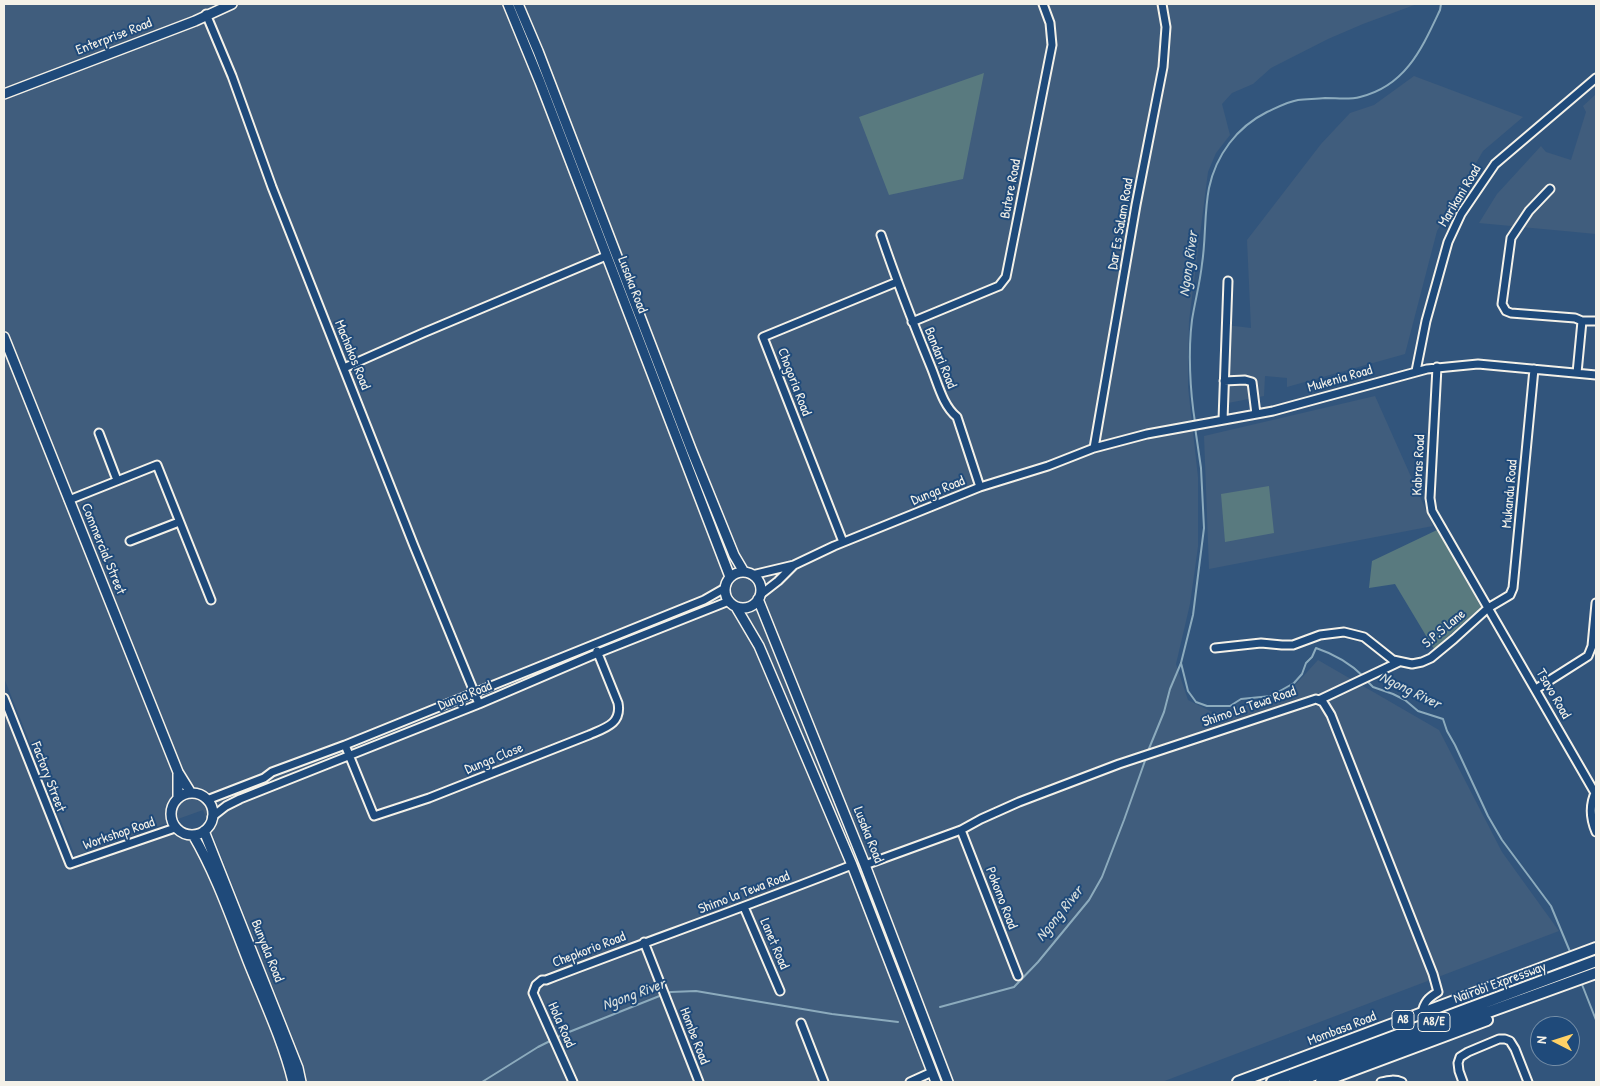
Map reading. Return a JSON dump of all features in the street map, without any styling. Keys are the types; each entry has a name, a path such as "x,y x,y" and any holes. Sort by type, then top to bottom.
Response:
{"highway":[{"name":"Mombasa Road","path":"1238,1082 1596,948"},
{"name":"Nairobi Expressway","path":"1272,1082 1596,962"},
{"name":"Nairobi Expressway","path":"1295,1082 1596,973"},
{"name":"A8","path":"1321,1082 1587,983"}],"main road":[{"name":"Enterprise Road","path":"4,94 195,21 206,14 232,4"},
{"name":"Lusaka Road","path":"508,4 540,82 730,577"},
{"name":"Lusaka Road","path":"518,4 691,449 734,555 748,574"},
{"name":"Commercial Street","path":"4,337 178,772 191,793"},
{"path":"735,574 748,574 760,584 759,597 753,605 748,607 733,604 725,594 725,588 730,577 735,574"},
{"name":"Lusaka Road","path":"759,597 948,1082"},
{"name":"Lusaka Road","path":"733,604 758,646 852,865 936,1082"},
{"name":"Commercial Street","path":"178,772 178,798"},
{"path":"191,793 202,796 212,808 210,825 204,831 192,835 180,832 175,828 171,812 178,798 191,793"},
{"name":"Bunyala Road","path":"204,831 298,1068 301,1082"},
{"name":"Bunyala Road","path":"192,835 202,852 228,910 282,1047 293,1082"}],"street":[{"name":"Butere Road","path":"912,322 999,286 1006,277 1052,45 1051,28 1043,4"},
{"name":"Dar Es Salam Road","path":"1094,448 1136,205 1163,66 1166,27 1162,4"},
{"name":"Machakos Road","path":"206,14 232,76 272,187 414,546 479,704"},
{"name":"Marikani Road","path":"1416,371 1426,321 1445,251 1461,214 1495,164 1596,78"},
{"path":"1550,189 1529,211 1511,238 1502,304 1506,311 1511,314 1596,321"},
{"name":"Bandari Road","path":"881,235 912,322 949,411 956,417 980,487"},
{"path":"344,368 606,256"},
{"path":"1223,420 1228,280"},
{"name":"Chogoria Road","path":"843,542 763,338 897,282"},
{"path":"1577,373 1582,321"},
{"name":"Mukenia Road","path":"1094,448 1147,434 1290,406 1416,371 1478,364 1596,375"},
{"name":"Kabras Road","path":"1437,368 1430,504 1432,511 1488,608"},
{"name":"Mukandu Road","path":"1488,608 1510,595 1513,588 1534,370"},
{"path":"1224,381 1245,380 1252,382 1256,414"},
{"path":"98,432 117,480"},
{"name":"Dunga Road","path":"748,574 794,565 843,542 980,487 1048,466 1094,448"},
{"path":"69,500 157,465 211,600"},
{"path":"130,541 179,522"},
{"name":"Dunga Road","path":"759,597 794,565"},
{"name":"Dunga Road","path":"207,800 264,778 272,772 345,746 595,645 704,600 725,588"},
{"path":"1536,689 1588,656 1592,646 1596,603"},
{"name":"Dunga Road","path":"212,817 226,806 240,799 479,704 598,653 733,604"},
{"name":"S.P.S Lane","path":"1399,662 1412,664 1431,658 1488,608"},
{"name":"Tsavo Road","path":"1488,608 1596,791"},
{"path":"1215,648 1261,643 1293,645 1320,635 1344,632 1364,637 1386,655 1399,662"},
{"name":"Dunga Close","path":"345,746 374,816 429,798 589,735 614,722 618,718 619,711 618,703 595,645"},
{"name":"Shimo La Tewa Road","path":"865,865 961,830 1019,802 1119,764 1314,699 1319,700 1399,662"},
{"name":"Factory Street","path":"4,698 70,864"},
{"path":"1319,700 1328,708 1331,715 1433,974 1438,992 1424,1003 1422,1013"},
{"path":"1596,791 1591,803 1591,813 1596,832"},
{"name":"Workshop Road","path":"70,864 175,828"},
{"name":"Pokomo Road","path":"961,830 1018,976"},
{"name":"Shimo la Tewa Road","path":"644,942 744,907 852,865"},
{"name":"Lanet Road","path":"744,907 780,991"},
{"name":"Chepkorio Road","path":"542,980 644,942"},
{"name":"Hombe Road","path":"644,942 698,1082"},
{"name":"Hola Road","path":"542,980 536,985 533,993 573,1082"},
{"path":"801,1023 824,1082"},
{"path":"1463,1082 1458,1071 1460,1056 1499,1038 1510,1041 1528,1082"},
{"path":"910,1082 932,1072"},
{"path":"1381,1082 1389,1080 1402,1082"}],"shaded area":[{"path":"4,4 1417,4 1328,39 1271,68 1253,84 1232,93 1222,104 1230,135 1216,153 1208,172 1189,321 1188,387 1198,477 1198,547 1190,604 1176,664 1188,700 1214,713 1287,694 1318,660 1439,730 1502,852 1559,931 1162,1082 307,1082 302,1061 203,810 75,856 4,678"},
{"path":"1414,76 1523,117 1483,151 1437,231 1405,354 1287,387 1287,378 1265,376 1264,396 1228,403 1226,325 1251,328 1247,240 1321,144 1350,113 1374,105"},
{"path":"1596,94 1596,234 1479,223 1497,194 1541,146 1546,152 1571,160 1586,112 1583,106"},
{"path":"1375,396 1433,526 1209,569 1204,436"},
{"path":"4,708 68,869 174,827 202,836 287,1057 292,1082 4,1082"}],"green space":[{"path":"984,73 963,179 889,195 859,117"},
{"path":"1269,486 1274,533 1225,542 1221,494"},
{"path":"1437,530 1481,607 1434,649 1395,584 1369,588 1372,561"}],"waterway":[{"name":"Ngong River","path":"1195,422 1190,371 1192,320 1203,255 1209,188 1212,176 1223,153 1229,143 1246,126 1256,118 1282,105 1301,100 1356,98 1376,92 1389,84 1401,75 1419,51 1440,10 1441,4"},
{"name":"Ngong River","path":"1148,751 1181,663 1193,615 1204,528 1201,468 1195,427"},
{"name":"Ngong River","path":"1181,663 1188,691 1196,702 1207,706 1230,706 1241,699 1271,696 1294,683 1302,674 1306,663 1312,657 1316,648 1342,660 1364,677"},
{"name":"Ngong River","path":"1367,681 1373,687 1405,700 1418,711 1443,719 1488,816 1502,840 1551,906 1571,954"},
{"name":"Ngong River","path":"940,1007 1014,987 1038,962 1089,900 1102,877 1146,758"},
{"name":"Ngong River","path":"1581,982 1596,1020"},
{"name":"Ngong River","path":"666,994 696,991 832,1014 898,1022"},
{"name":"Ngong River","path":"482,1082 538,1047 564,1034 662,995"}]}
